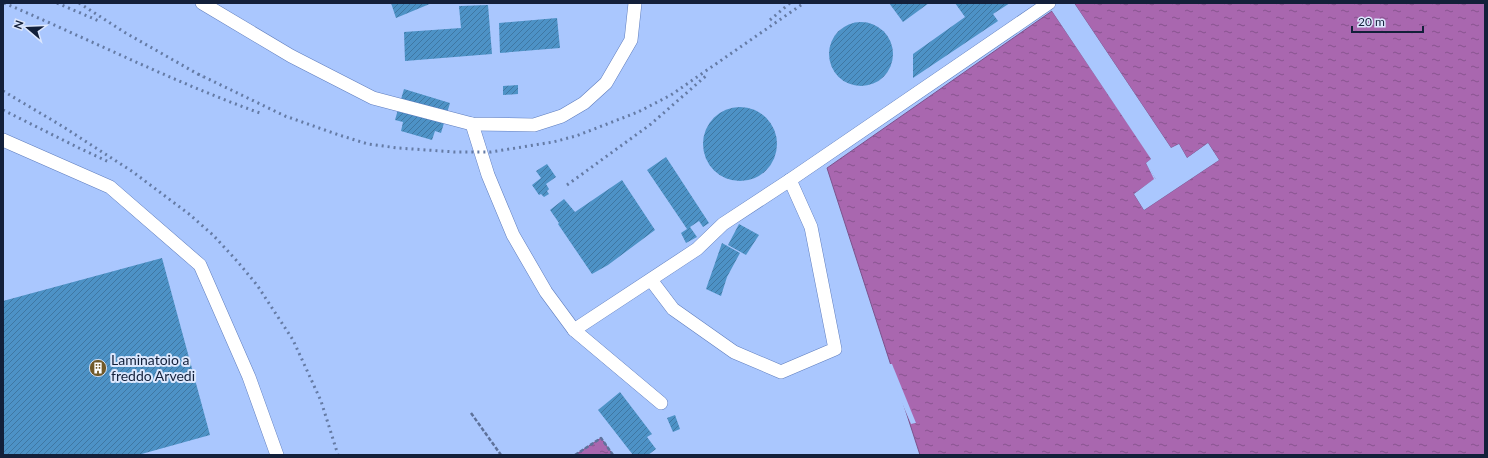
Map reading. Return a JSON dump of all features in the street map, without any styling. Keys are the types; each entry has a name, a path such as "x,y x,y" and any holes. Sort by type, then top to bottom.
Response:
{"lane":[{"path":"202,3 291,56 373,98 472,124 534,125 562,116 584,104 606,83 631,40 635,3"},
{"path":"574,330 697,249 723,224 1049,3"},
{"path":"472,124 488,175 512,235 546,292 574,330 661,403"},
{"path":"3,140 110,187 200,265 249,377 277,455"},
{"path":"651,280 673,309 734,352 781,372 835,349 811,227 790,180"}],"path":[{"path":"471,413 501,455"},
{"path":"575,455 601,438 613,455"}],"water":[{"path":"1074,3 1485,3 1485,455 920,455 827,168 1052,11 1152,159 1146,163 1155,179 1134,194 1144,210 1219,160 1208,143 1187,158 1179,144 1171,148"},
{"path":"601,438 613,455 575,455"}],"pier":[{"path":"1072,3 1074,3 1171,148 1179,144 1187,158 1208,143 1219,160 1144,210 1134,194 1154,179 1146,163 1151,159 1052,11 1054,10 1153,158 1153,160 1148,164 1156,180 1136,194 1145,207 1217,159 1208,146 1187,160 1178,146 1170,150"},
{"path":"889,364 892,364 916,423 911,424 899,396"}],"building":[{"path":"391,3 432,3 396,18"},
{"path":"889,3 929,3 903,22"},
{"path":"955,3 1010,3 993,14 998,21 913,78 913,54 965,17"},
{"path":"488,5 492,54 405,61 404,32 461,28 459,6"},
{"path":"557,18 560,48 500,53 499,23"},
{"path":"855,22 867,22 884,31 891,42 893,54 891,66 884,77 867,86 855,86 843,81 834,72 829,60 829,48 834,36 843,27"},
{"path":"518,85 518,94 503,95 503,86"},
{"path":"404,89 450,103 441,133 435,131 432,140 401,131 403,122 395,120"},
{"path":"740,107 761,113 771,123 777,144 771,165 761,175 740,181 719,175 709,165 703,144 709,123 719,113"},
{"path":"666,157 709,223 703,227 699,221 690,227 697,237 686,243 681,233 687,229 647,170"},
{"path":"547,164 556,177 546,184 549,189 547,191 549,194 544,197 541,194 539,195 532,185 541,178 536,171"},
{"path":"622,180 655,230 608,265 592,274 550,210 564,199 575,212"},
{"path":"739,224 759,235 746,255 728,245"},
{"path":"722,243 740,253 727,277 721,296 706,289"},
{"name":"Laminatoio a freddo Arvedi","path":"162,258 210,435 138,455 3,455 3,301"},
{"path":"620,392 652,434 647,437 656,449 648,455 633,455 598,410"},
{"path":"675,415 680,429 673,432 667,418"}],"railway":[{"path":"4,3 195,88 260,113"},
{"path":"57,3 99,21"},
{"path":"79,3 124,32 203,77"},
{"path":"770,20 790,3"},
{"path":"198,74 285,116 368,144 398,148 455,152 491,152 553,142 576,136 638,112 671,95 804,3"},
{"path":"567,185 651,124 707,75"},
{"path":"3,91 62,126 133,172 189,214 213,235 237,261 257,285 293,340 321,401 338,455"},
{"path":"3,110 109,162"}],"place":[{"name":"Laminatoio a freddo Arvedi","path":"98,368"}]}
